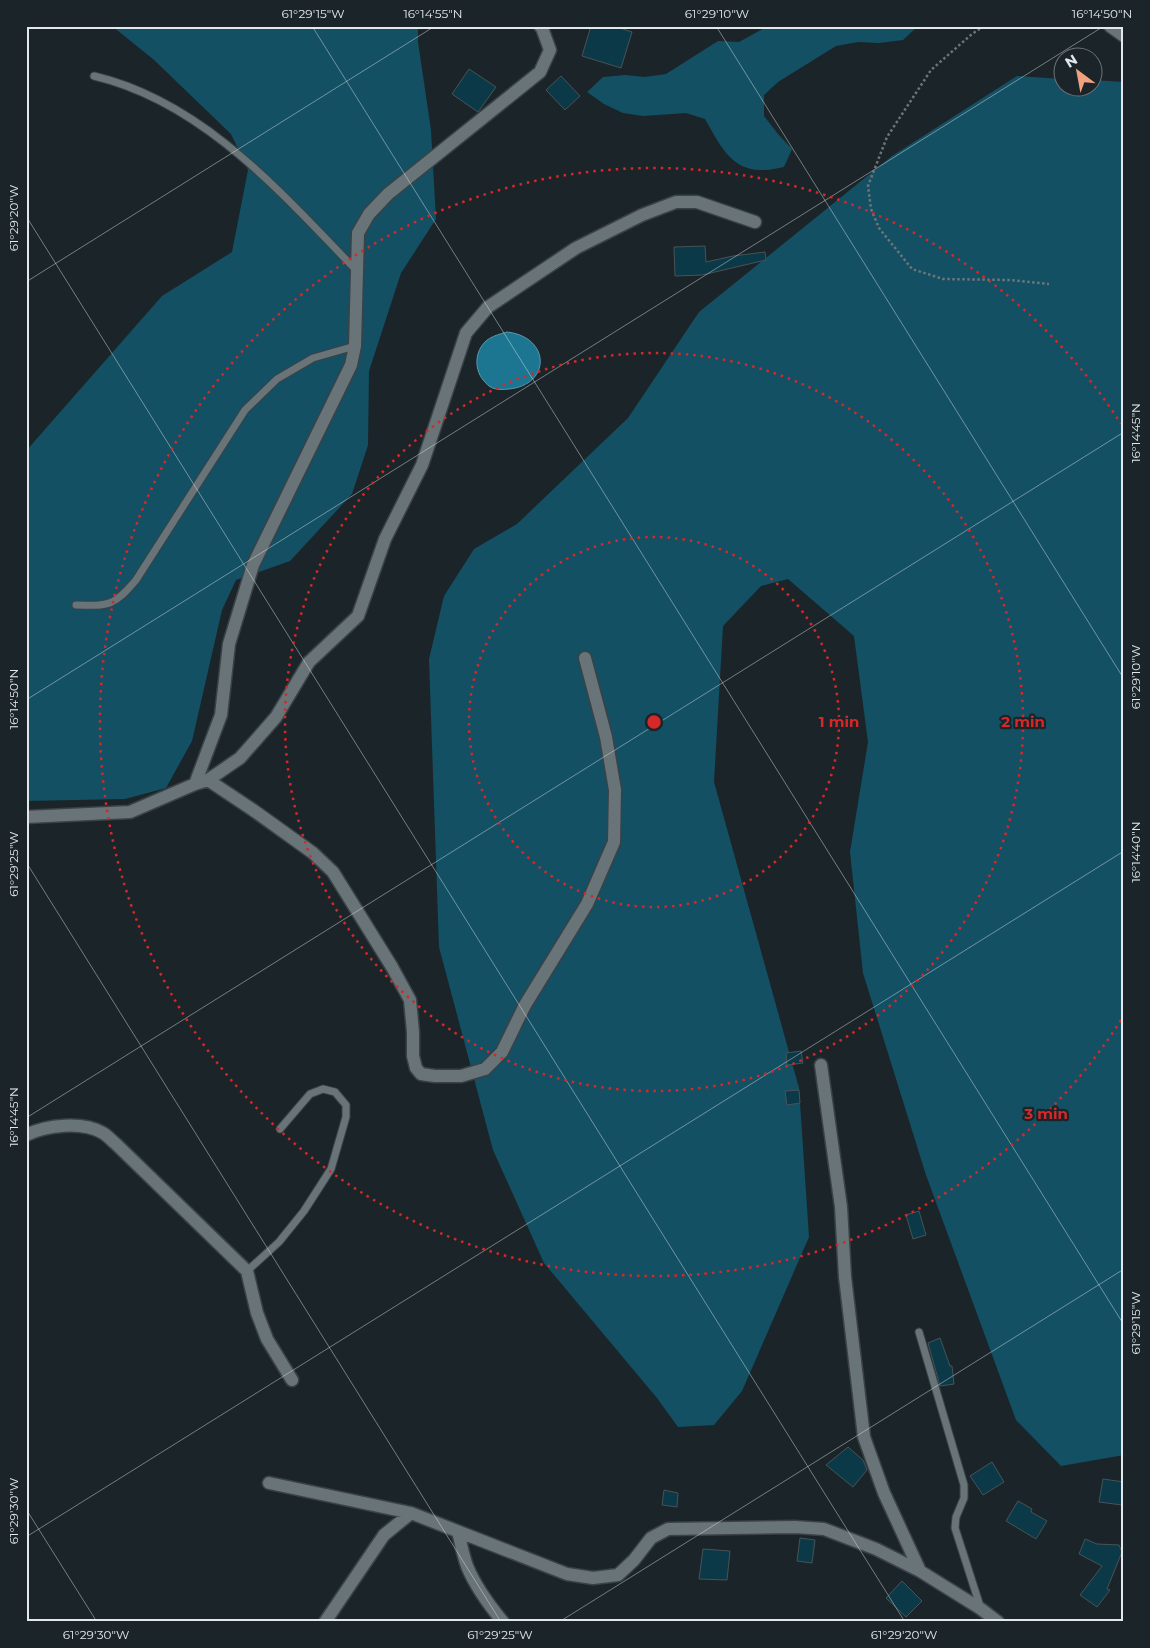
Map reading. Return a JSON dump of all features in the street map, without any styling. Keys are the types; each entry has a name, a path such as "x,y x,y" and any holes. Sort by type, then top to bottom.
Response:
{"street":[{"path":"195,784 221,714 229,644 253,565 351,366 355,346 358,234 369,214 388,194 540,72 550,50 540,26"},
{"path":"1110,26 1124,36"},
{"path":"26,817 130,812 208,780 240,758 276,717 309,662 358,616 385,538 422,464 466,333 488,307 576,248 642,215 676,202 697,202 755,222"},
{"path":"208,780 313,852 333,872 392,967 410,1000 413,1056 416,1068 421,1074 461,1076 485,1069 502,1052 525,1005 587,904 614,842 615,790 606,736 585,658"},
{"path":"821,1064 841,1207 845,1277 864,1437 884,1493 920,1571"},
{"path":"26,1135 56,1126 82,1126 103,1133 173,1198 247,1272 257,1313 267,1339 292,1380"},
{"path":"269,1483 411,1513 567,1574 594,1578 618,1574 634,1560 651,1538 668,1529 795,1527 824,1529 876,1549 920,1571 981,1609 998,1622"},
{"path":"325,1622 384,1535 411,1513"},
{"path":"458,1532 472,1576 490,1606 503,1622"}],"lane":[{"path":"94,76 119,83 162,101 213,134 266,178 357,271"},
{"path":"76,605 104,606 122,596 136,580 245,410 278,379 313,358 355,346"},
{"path":"247,1272 279,1242 304,1211 331,1169 346,1117 346,1105 335,1092 322,1089 310,1094 280,1130"},
{"path":"919,1332 964,1485 964,1498 956,1517 955,1528 981,1609"}],"path":[{"path":"984,26 972,34 931,70 887,137 868,186 872,209 879,228 912,269 943,279 1010,280 1049,284"}],"shaded area":[{"path":"112,26 418,26 418,42 431,130 436,219 401,273 369,371 368,445 352,494 290,561 236,580 222,610 192,741 166,788 125,799 26,801 26,451 162,296 232,252 248,170 231,134 153,59"},
{"path":"768,26 918,26 903,40 879,43 858,42 836,46 778,82 764,95 764,116 792,149 784,167 764,170 743,166 727,154 705,119 686,113 643,116 623,113 604,104 587,92 603,77 625,75 645,77 666,74 718,41 739,42"},
{"path":"1017,76 1052,78 1052,98 1102,98 1102,81 1124,82 1124,1455 1061,1466 1016,1420 926,1175 863,973 850,852 868,742 854,636 788,579 761,586 723,626 714,782 799,1088 809,1237 742,1391 714,1425 678,1427 657,1398 544,1263 493,1150 439,947 429,659 444,596 474,549 517,524 628,418 699,312 892,156"},
{"path":"507,332 532,342 538,351 540,361 538,371 533,379 523,386 496,389 487,385 481,378 477,367 479,350 493,336"}],"building":[{"path":"591,26 614,26 632,32 621,68 582,56"},
{"path":"469,69 496,87 478,112 452,94"},
{"path":"561,76 580,96 565,110 546,90"},
{"path":"705,246 706,262 765,252 766,260 702,275 675,276 674,247"},
{"path":"801,1051 803,1063 787,1065 786,1053"},
{"path":"799,1090 800,1103 787,1105 785,1091"},
{"path":"919,1211 926,1235 913,1239 906,1215"},
{"path":"940,1338 950,1366 952,1366 954,1384 940,1386 928,1343"},
{"path":"848,1447 863,1460 867,1470 853,1487 826,1465"},
{"path":"992,1462 1004,1482 983,1495 970,1476"},
{"path":"1103,1479 1124,1482 1122,1505 1099,1502"},
{"path":"664,1490 678,1493 677,1507 662,1505"},
{"path":"1018,1501 1032,1509 1031,1512 1047,1521 1036,1539 1006,1521"},
{"path":"800,1538 815,1540 812,1563 797,1561"},
{"path":"1085,1539 1097,1544 1119,1545 1122,1552 1107,1589 1110,1590 1097,1607 1080,1595 1102,1566 1079,1554"},
{"path":"703,1549 730,1551 727,1580 699,1579"},
{"path":"902,1581 922,1601 906,1617 886,1598"}]}
